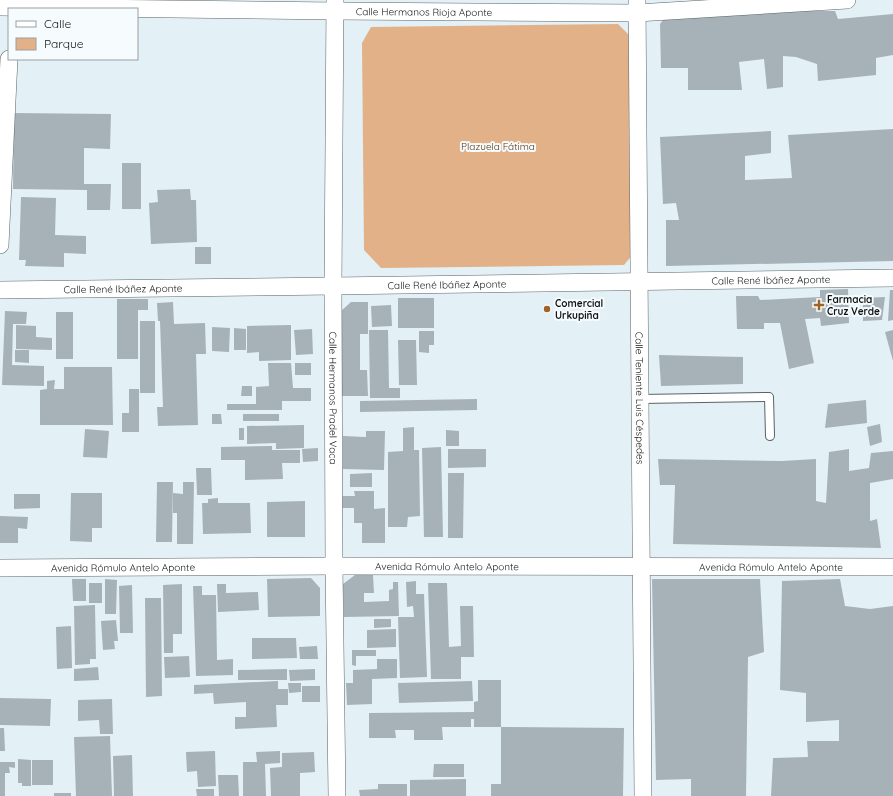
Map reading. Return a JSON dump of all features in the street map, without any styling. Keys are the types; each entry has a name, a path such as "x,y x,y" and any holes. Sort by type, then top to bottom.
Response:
{"street":[{"name":"Calle Hermanos Rioja Aponte","path":"9,6 637,6 847,0"},
{"name":"Calle Hermanos Pradel Vaca","path":"335,6 333,286 334,566 338,796"},
{"name":"Calle Teniente Luis Céspedes","path":"637,6 643,796"},
{"path":"0,245 9,60"},
{"name":"Calle René Ibáñez Aponte","path":"0,290 893,278"},
{"name":"Avenida Rómulo Antelo Aponte","path":"0,568 334,566 893,567"}],"lane":[{"path":"641,399 769,397 770,436"}],"green space":[{"name":"Plazuela Fátima","path":"618,24 629,35 633,254 624,265 381,268 364,250 362,43 371,27"}],"building":[{"path":"835,11 838,19 893,14 893,55 876,58 876,75 818,81 817,64 796,57 783,56 783,87 767,89 764,59 739,62 742,90 688,90 688,68 661,68 660,24 667,15"},
{"path":"14,113 111,114 110,149 84,148 84,184 111,184 110,210 87,210 87,190 13,189"},
{"path":"893,129 893,261 666,266 666,220 679,220 676,203 663,204 660,137 771,131 771,153 745,156 745,180 792,178 788,135"},
{"path":"122,163 141,163 141,209 122,209"},
{"path":"190,189 191,200 196,200 197,242 151,244 149,203 158,202 157,190"},
{"path":"21,197 56,198 55,235 86,236 86,254 64,253 64,267 25,266 26,260 19,260"},
{"path":"195,247 211,247 211,264 195,264"},
{"path":"848,289 849,323 821,326 820,318 805,319 814,363 789,369 780,323 764,323 764,329 737,329 736,296 758,296 760,300 820,297 820,290"},
{"path":"890,290 893,290 893,320 888,321"},
{"path":"885,297 882,320 863,321 863,298"},
{"path":"398,298 434,298 434,328 398,328"},
{"path":"117,299 148,299 148,310 138,310 138,359 117,359"},
{"path":"173,302 174,324 205,323 206,354 196,354 198,425 158,426 157,407 163,407 160,321 158,321 157,303"},
{"path":"351,302 368,302 368,334 360,334 360,370 367,370 368,396 342,396 341,311"},
{"path":"391,305 392,326 372,327 371,306"},
{"path":"5,311 27,312 26,324 13,324 12,365 44,366 44,386 2,385"},
{"path":"56,312 73,312 73,359 56,359"},
{"path":"140,321 155,321 155,393 140,393"},
{"path":"16,325 36,326 36,337 52,338 52,350 16,349"},
{"path":"291,325 291,360 259,361 259,352 247,353 247,326"},
{"path":"212,327 230,328 229,352 212,351"},
{"path":"234,328 246,329 246,350 234,350"},
{"path":"312,329 313,354 296,355 294,330"},
{"path":"369,330 388,330 389,388 400,388 400,398 370,398"},
{"path":"893,330 893,361 885,332"},
{"path":"419,331 434,331 434,345 429,345 429,353 419,352"},
{"path":"398,340 416,340 417,385 399,385"},
{"path":"15,350 29,350 29,363 15,362"},
{"path":"659,355 743,357 743,384 661,386"},
{"path":"268,363 291,363 293,388 311,388 311,401 282,401 282,410 227,410 227,404 256,404 256,387 269,386"},
{"path":"295,363 311,363 311,375 295,375"},
{"path":"64,367 112,367 113,425 40,425 40,390 47,389 47,381 55,380 54,389 64,389"},
{"path":"242,386 252,386 252,396 241,396"},
{"path":"129,389 139,389 139,432 122,432 122,413 129,413"},
{"path":"477,399 477,410 360,412 360,401"},
{"path":"866,400 867,423 825,428 828,404"},
{"path":"212,414 221,414 222,424 212,424"},
{"path":"243,414 279,414 279,421 243,421"},
{"path":"880,424 882,442 870,446 867,427"},
{"path":"304,425 304,448 276,449 276,443 247,444 247,426"},
{"path":"414,427 414,450 419,450 420,516 408,517 407,527 388,527 388,452 403,451 403,428"},
{"path":"239,428 244,428 244,440 239,440"},
{"path":"85,429 109,431 107,458 83,457"},
{"path":"446,430 459,431 459,446 446,446"},
{"path":"366,431 385,431 384,470 343,469 343,436 366,437"},
{"path":"272,446 272,450 300,450 300,463 282,463 283,479 245,480 245,460 221,460 221,447"},
{"path":"441,447 443,537 424,537 422,448"},
{"path":"318,448 318,461 303,462 302,449"},
{"path":"448,449 486,449 486,467 448,468"},
{"path":"849,449 849,471 869,468 871,453 893,451 893,479 870,483 870,521 877,519 881,548 673,544 675,485 660,485 658,459 782,461 816,459 816,501 826,503 829,452"},
{"path":"196,468 211,468 212,495 197,495"},
{"path":"372,473 372,487 350,487 350,474"},
{"path":"448,473 464,473 463,538 448,538"},
{"path":"157,482 173,482 172,542 156,542"},
{"path":"183,482 194,482 193,544 177,544 177,513 173,513 173,493 183,494"},
{"path":"354,491 374,491 374,509 385,508 385,543 362,543 362,523 354,523 354,508 342,508 342,496 355,496"},
{"path":"71,493 102,493 102,528 92,528 92,542 70,541"},
{"path":"14,494 40,494 40,508 14,509"},
{"path":"218,498 218,503 250,503 251,533 203,534 202,503 208,503 208,499"},
{"path":"305,501 305,537 267,537 267,502"},
{"path":"0,516 28,517 27,529 18,528 18,543 0,543"},
{"path":"355,575 373,575 374,593 364,593 364,602 389,601 389,590 393,589 393,582 398,582 399,616 344,617 343,584"},
{"path":"311,578 320,588 320,616 268,617 267,579"},
{"path":"72,579 86,579 86,601 73,601"},
{"path":"105,579 117,580 116,614 105,614"},
{"path":"652,579 760,579 764,652 748,657 746,796 691,796 691,779 656,780"},
{"path":"840,579 845,606 870,609 893,606 893,796 771,796 773,758 808,757 807,741 839,741 839,720 806,722 806,693 780,690 782,581"},
{"path":"416,581 416,594 424,594 427,677 400,678 398,617 414,617 413,606 407,607 406,582"},
{"path":"89,583 102,583 102,603 89,603"},
{"path":"428,583 447,583 449,647 461,646 460,606 473,606 474,657 461,657 461,679 431,679"},
{"path":"182,584 182,634 173,634 173,653 164,653 163,585"},
{"path":"217,584 226,584 226,593 258,592 259,610 218,612"},
{"path":"132,585 133,633 120,633 119,586"},
{"path":"193,586 202,586 202,595 216,595 217,660 233,659 233,675 196,676"},
{"path":"145,598 161,598 162,696 146,697"},
{"path":"95,605 96,659 90,659 90,664 75,665 74,606"},
{"path":"374,619 391,619 391,627 374,628"},
{"path":"116,620 118,641 114,641 115,649 103,650 101,621"},
{"path":"71,626 72,668 57,669 56,627"},
{"path":"396,629 396,647 367,648 367,630"},
{"path":"252,638 296,638 297,658 252,659"},
{"path":"317,646 318,659 300,659 299,647"},
{"path":"352,650 376,650 376,656 356,656 356,666 352,665"},
{"path":"189,656 190,677 165,678 164,657"},
{"path":"377,659 397,659 397,678 372,679 372,704 347,705 346,683 353,683 353,670 377,669"},
{"path":"98,667 99,680 74,681 74,669"},
{"path":"287,669 287,680 238,680 238,670"},
{"path":"315,669 315,680 290,681 289,670"},
{"path":"478,680 501,680 501,727 474,727 474,719 471,719 471,727 442,727 443,740 414,740 414,730 395,730 396,738 369,738 369,713 474,712 474,702 478,701"},
{"path":"278,681 278,689 288,689 288,705 276,705 277,727 235,729 235,717 246,717 246,702 214,704 213,693 194,694 194,685"},
{"path":"472,681 473,701 399,703 398,683"},
{"path":"288,683 301,683 301,692 289,693"},
{"path":"302,686 320,686 320,702 302,702"},
{"path":"0,698 51,699 50,726 0,725"},
{"path":"112,699 113,734 100,734 99,720 78,721 78,700"},
{"path":"501,727 624,728 623,796 491,796 491,784 501,784"},
{"path":"0,728 4,728 5,751 0,751"},
{"path":"110,736 112,796 76,796 74,737"},
{"path":"215,751 216,786 198,787 197,771 187,772 186,752"},
{"path":"280,751 280,763 265,764 266,796 243,796 243,762 257,762 256,752"},
{"path":"314,752 315,772 300,773 300,796 271,796 270,768 282,767 282,753"},
{"path":"132,755 133,796 114,796 113,756"},
{"path":"18,759 31,760 31,786 22,786 22,783 18,783"},
{"path":"32,760 53,760 53,785 32,785"},
{"path":"0,762 15,762 15,768 9,767 10,773 5,773 5,796 0,796"},
{"path":"434,764 464,764 464,777 433,777"},
{"path":"218,775 238,775 239,796 219,796"},
{"path":"466,779 466,796 410,796 410,780"},
{"path":"378,784 407,784 407,796 360,796 359,790 378,789"},
{"path":"196,789 214,789 214,796 197,796"},
{"path":"54,793 71,793 71,796 54,796"}],"place":[{"name":"Farmacia Cruz Verde","path":"819,305"},
{"name":"Comercial Urkupiña","path":"547,309"}]}
